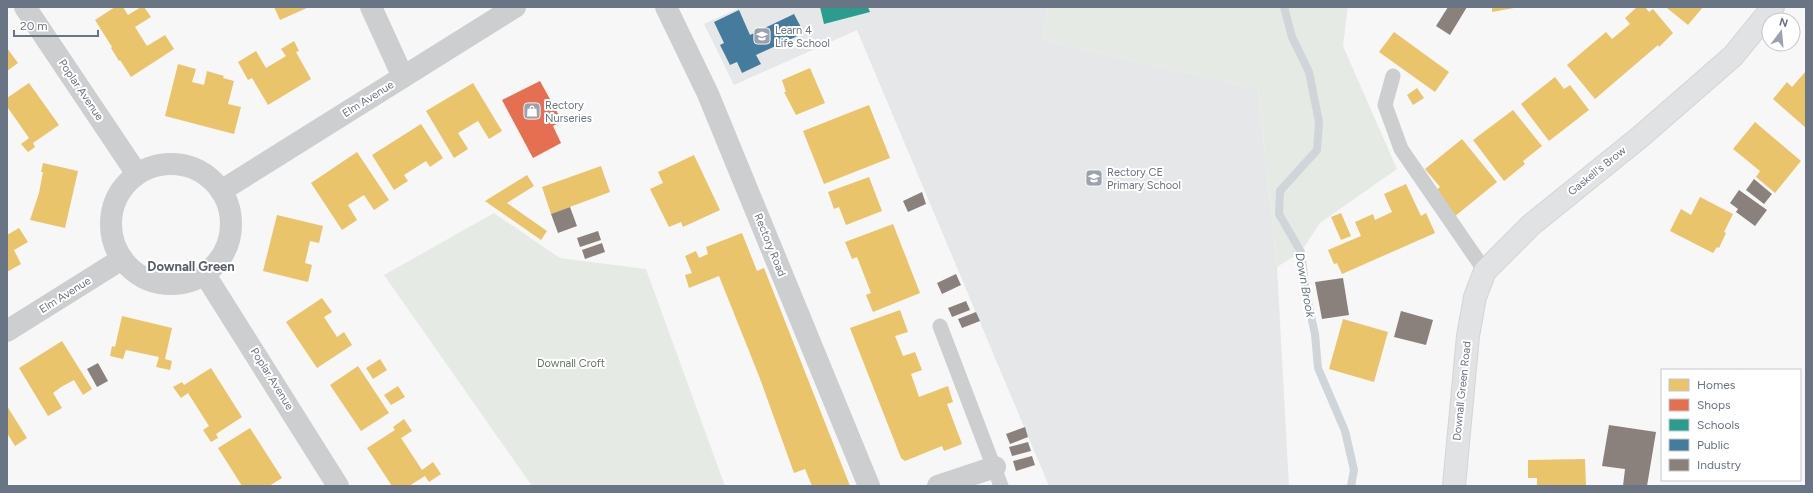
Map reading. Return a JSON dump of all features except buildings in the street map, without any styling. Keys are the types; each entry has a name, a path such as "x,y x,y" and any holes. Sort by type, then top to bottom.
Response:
{"main road":[{"name":"Gaskell's Brow","path":"1475,297 1485,271 1530,225 1640,137 1733,56 1773,7"},
{"name":"Downall Green Road","path":"1454,486 1468,336 1475,297"}],"street":[{"name":"Poplar Avenue","path":"25,7 137,174"},
{"path":"371,7 403,77"},
{"name":"Elm Avenue","path":"221,191 515,7"},
{"name":"Rectory Road","path":"666,17 708,94 869,486"},
{"path":"173,164 192,167 208,177 221,191 229,208 231,226 227,244 218,261 204,273 187,281 169,283 151,280 135,272 122,259 113,242 110,223 114,204 123,187 137,174 154,166 160,165 173,164"},
{"name":"Elm Avenue","path":"7,331 122,259"},
{"name":"Poplar Avenue","path":"204,273 338,486"},
{"path":"938,486 998,477"}],"lane":[{"path":"1393,76 1385,105 1401,149 1485,271"},
{"path":"940,326 998,477"}],"shaded area":[{"name":"Rectory CE Primary School","path":"741,7 1047,7 1043,40 1258,89 1277,267 1289,486 1049,486 857,30 734,85 704,24"}],"green space":[{"path":"1047,7 1348,7 1343,46 1397,169 1320,223 1301,252 1277,267 1258,89 1043,40"},
{"name":"Downall Croft","path":"494,213 560,258 646,269 725,486 532,486 384,275"}],"waterway":[{"name":"Down Brook","path":"1284,7 1292,37 1309,72 1319,122 1317,150 1280,191 1279,214 1301,252 1306,293 1315,334 1318,368 1345,431 1354,470 1351,486"}],"place":[{"name":"Learn 4 Life School","path":"762,36"},
{"name":"Rectory Nurseries","path":"532,111"},
{"name":"Rectory CE Primary School","path":"1094,178"}],"district":[{"name":"Downall Green","path":"191,266"}]}
